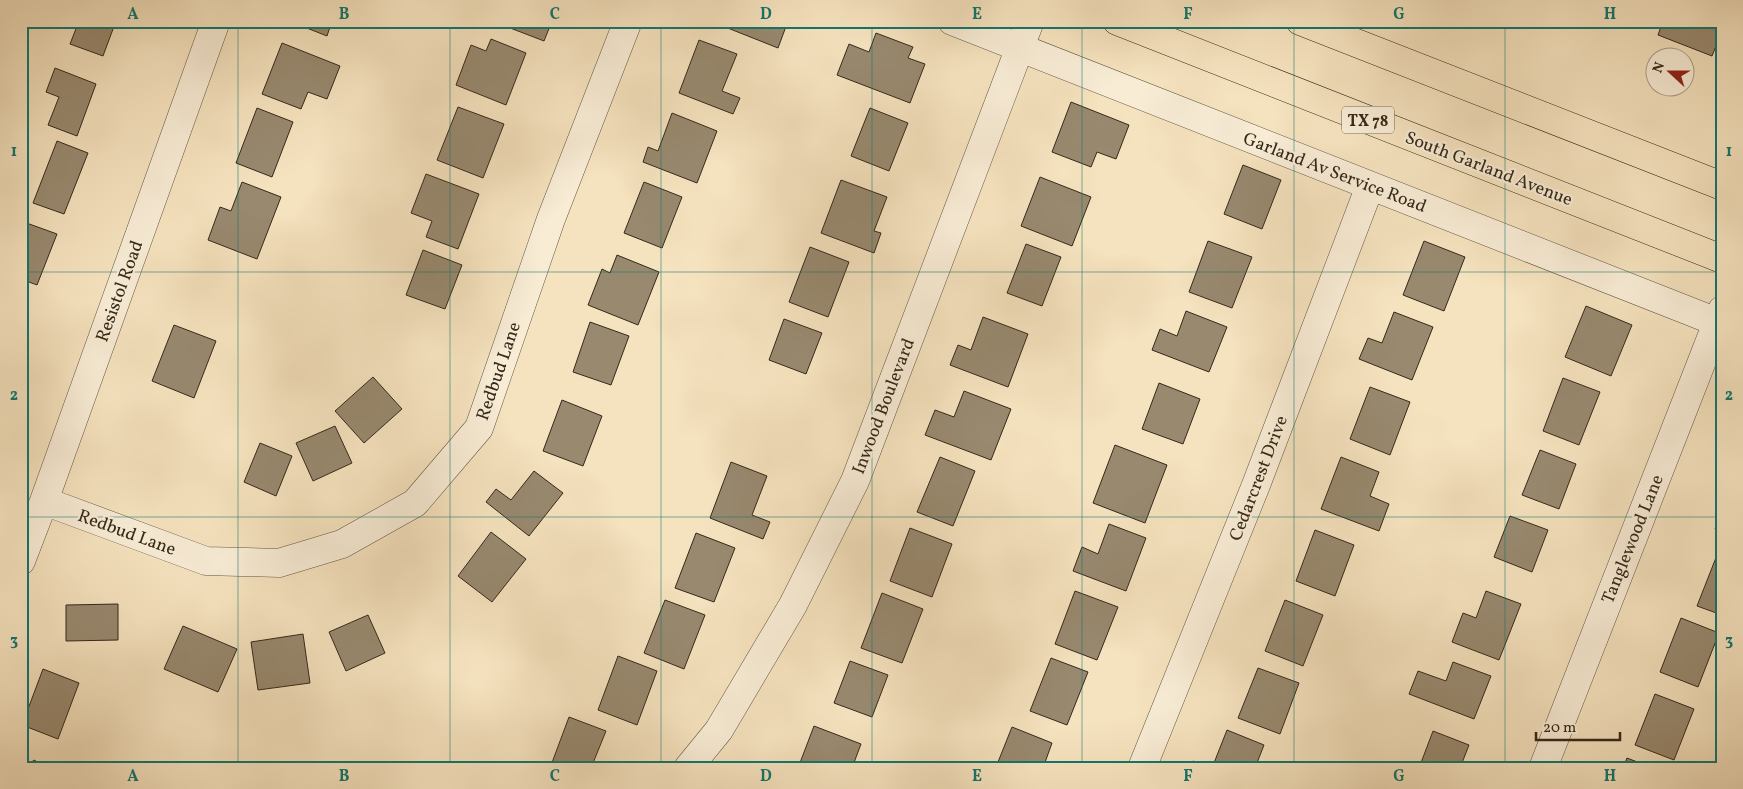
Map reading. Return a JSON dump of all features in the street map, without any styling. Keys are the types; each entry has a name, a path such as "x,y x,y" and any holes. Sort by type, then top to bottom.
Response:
{"main road":[{"name":"South Garland Avenue","path":"1118,21 1722,259"},
{"path":"1300,21 1722,186"}],"street":[{"name":"Resistol Road","path":"21,561 216,21"},
{"name":"Redbud Lane","path":"44,501 206,561 279,563 342,544 415,503 478,428 551,219 628,21"},
{"name":"Garland Av Service Road","path":"952,21 1370,186 1720,316"},
{"name":"Inwood Boulevard","path":"688,768 719,730 793,605 855,482 1030,21"},
{"name":"Cedarcrest Drive","path":"1142,768 1256,486 1370,186"},
{"name":"Tanglewood Lane","path":"1543,768 1720,316"}],"building":[{"path":"79,21 116,21 103,56 70,44"},
{"path":"289,21 332,21 327,36"},
{"path":"506,21 552,21 544,41 505,26"},
{"path":"710,21 788,21 778,48"},
{"path":"1663,21 1722,21 1722,31 1712,56 1696,50 1696,48 1658,35"},
{"path":"876,33 913,47 908,58 925,64 910,103 837,75 849,44 869,52"},
{"path":"491,39 526,53 506,105 456,85 471,45 486,51"},
{"path":"699,40 737,54 722,91 740,98 733,114 679,93"},
{"path":"282,43 340,66 327,99 308,92 301,109 262,94"},
{"path":"55,68 96,84 77,136 48,125 59,97 46,92"},
{"path":"1071,102 1129,125 1116,159 1097,152 1091,167 1052,152"},
{"path":"458,107 504,124 483,178 437,160"},
{"path":"257,108 293,122 272,177 236,163"},
{"path":"870,108 908,123 889,171 851,156"},
{"path":"672,113 717,131 697,183 643,162 648,147 658,151"},
{"path":"57,141 88,153 64,214 33,203"},
{"path":"1243,165 1281,180 1262,229 1224,214"},
{"path":"426,174 479,194 458,249 426,237 432,221 411,213"},
{"path":"1040,177 1091,197 1072,246 1021,226"},
{"path":"841,180 887,197 874,231 881,233 874,253 821,233"},
{"path":"242,182 281,197 257,259 208,240 220,207 231,211"},
{"path":"644,182 682,197 662,248 624,233"},
{"path":"21,221 57,234 37,285 21,279"},
{"path":"1208,241 1252,257 1232,308 1189,292"},
{"path":"1424,241 1465,257 1444,311 1403,295"},
{"path":"1026,244 1061,257 1042,306 1007,293"},
{"path":"810,247 849,262 828,317 789,302"},
{"path":"423,250 462,265 445,309 406,295"},
{"path":"617,255 659,272 638,325 588,305 602,269 610,273"},
{"path":"1586,306 1632,325 1611,376 1565,357"},
{"path":"1186,311 1227,327 1209,372 1152,350 1160,329 1177,336"},
{"path":"1394,312 1433,327 1412,380 1359,359 1368,338 1382,343"},
{"path":"983,317 1028,334 1008,387 950,365 958,345 971,350"},
{"path":"784,319 822,333 806,374 769,360"},
{"path":"590,322 629,336 611,385 573,372"},
{"path":"174,325 216,341 194,398 152,381"},
{"path":"373,377 402,409 364,443 335,411"},
{"path":"1563,378 1600,392 1579,445 1543,431"},
{"path":"1159,383 1200,399 1183,444 1142,429"},
{"path":"1370,387 1410,402 1390,455 1350,439"},
{"path":"964,391 1011,409 991,460 925,435 935,410 954,417"},
{"path":"562,400 602,416 583,466 543,451"},
{"path":"335,426 352,463 313,481 296,443"},
{"path":"260,443 292,456 276,496 244,482"},
{"path":"1115,445 1167,465 1145,523 1093,503"},
{"path":"1540,450 1576,464 1559,509 1522,495"},
{"path":"940,457 975,471 953,526 917,512"},
{"path":"1341,457 1379,472 1370,496 1389,504 1379,531 1321,509"},
{"path":"731,462 767,476 752,515 770,522 763,539 710,518"},
{"path":"534,471 563,493 529,536 486,502 496,489 511,500"},
{"path":"1722,511 1722,531 1715,529"},
{"path":"1510,516 1548,530 1532,572 1494,557"},
{"path":"1109,524 1146,538 1126,591 1073,571 1082,547 1098,554"},
{"path":"910,528 952,544 932,597 890,581"},
{"path":"1315,530 1354,545 1335,596 1296,581"},
{"path":"491,532 526,559 492,602 458,576"},
{"path":"696,533 735,548 714,602 675,588"},
{"path":"1717,555 1722,557 1722,615 1697,606"},
{"path":"1075,591 1118,607 1097,660 1055,644"},
{"path":"1486,591 1521,604 1499,660 1452,642 1463,613 1476,618"},
{"path":"882,593 923,609 902,663 861,648"},
{"path":"665,600 705,615 684,669 644,653"},
{"path":"1285,600 1323,615 1303,666 1265,651"},
{"path":"118,604 118,640 66,641 66,605"},
{"path":"368,615 385,653 346,671 329,632"},
{"path":"1681,618 1719,633 1698,687 1660,672"},
{"path":"183,626 237,649 218,692 164,669"},
{"path":"303,634 310,683 258,690 251,642"},
{"path":"618,656 657,671 637,725 598,710"},
{"path":"1051,658 1088,672 1067,725 1030,711"},
{"path":"850,661 888,675 872,717 834,703"},
{"path":"1453,662 1491,676 1474,719 1409,694 1418,671 1446,681"},
{"path":"1258,668 1299,683 1280,734 1238,718"},
{"path":"43,669 79,683 58,739 22,725"},
{"path":"1655,694 1694,709 1674,760 1635,745"},
{"path":"569,717 606,731 591,768 550,768"},
{"path":"814,726 861,744 852,768 798,768"},
{"path":"1012,727 1052,743 1043,768 1012,768 998,762"},
{"path":"1227,730 1264,745 1255,768 1212,768"},
{"path":"1433,731 1469,745 1460,768 1419,768"},
{"path":"1627,758 1653,768 1623,768"},
{"path":"35,760 39,768 21,768 21,767"},
{"path":"1193,761 1209,768 1191,768"}]}
